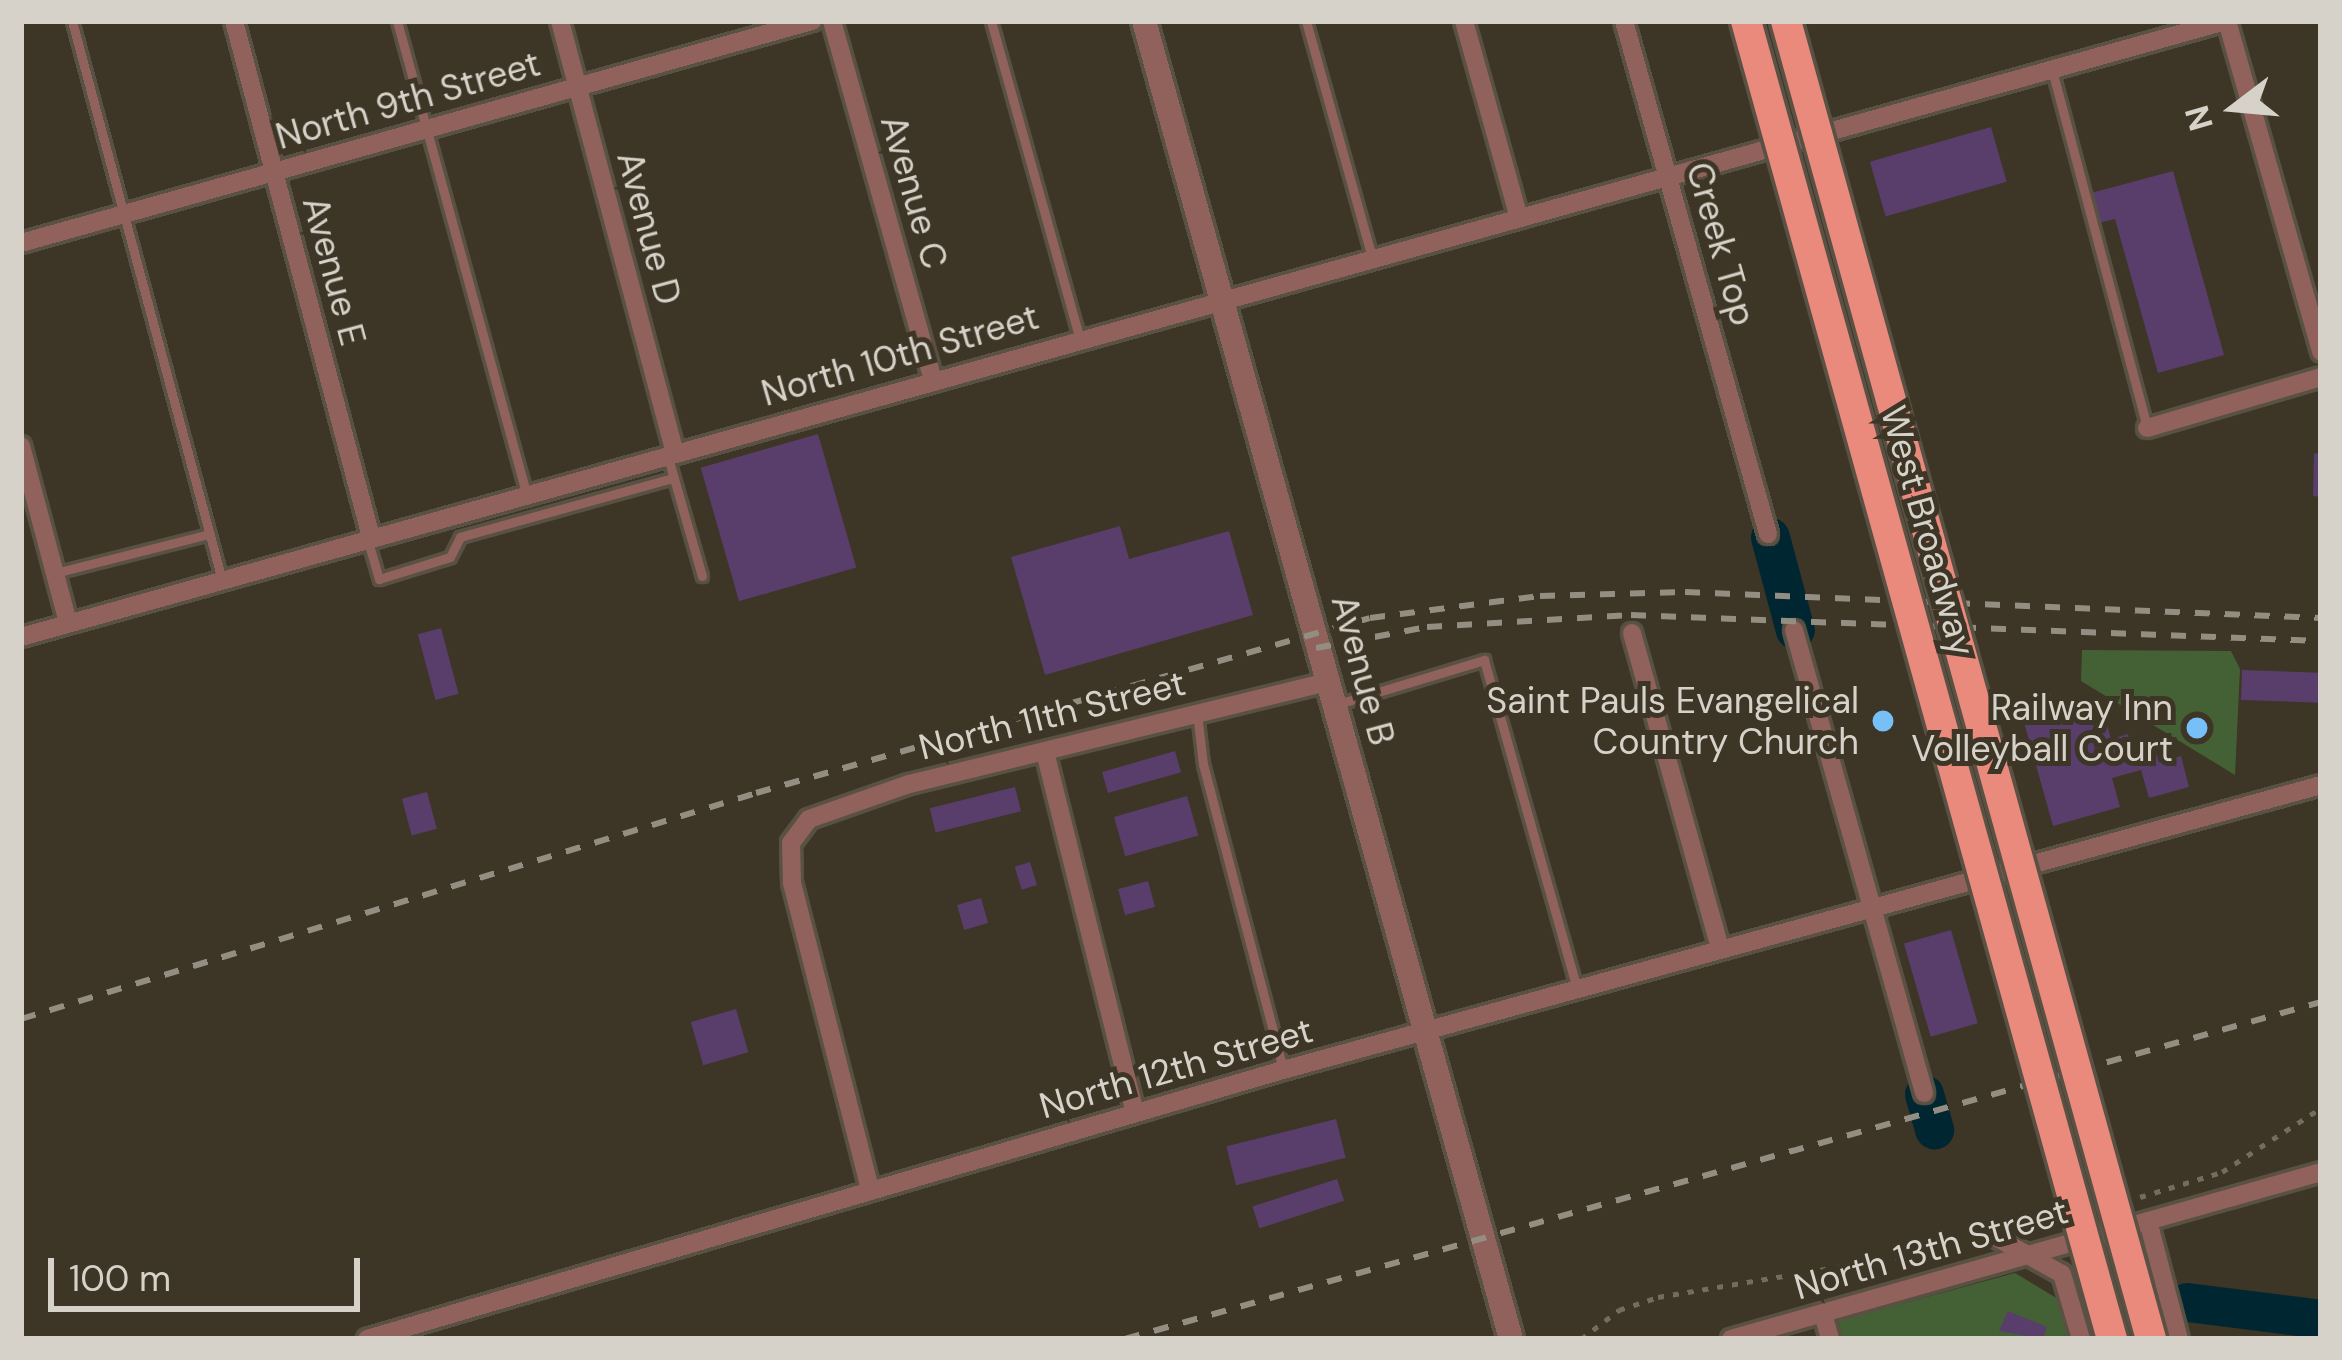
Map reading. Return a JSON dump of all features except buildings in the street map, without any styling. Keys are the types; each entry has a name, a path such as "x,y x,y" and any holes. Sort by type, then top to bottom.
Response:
{"main road":[{"name":"West Broadway","path":"1746,21 2112,1339"},
{"name":"West Broadway","path":"1786,21 2151,1339"}],"street":[{"name":"Avenue E","path":"234,21 369,538"},
{"name":"Avenue D","path":"560,21 671,453"},
{"name":"North 9th Street","path":"21,243 812,21"},
{"name":"Avenue C","path":"832,21 933,380"},
{"name":"Avenue B","path":"1144,21 1511,1339"},
{"path":"1464,21 1519,218"},
{"name":"Creek Top","path":"1624,21 1768,534"},
{"name":"North 10th Street","path":"21,637 2227,21"},
{"path":"2227,21 2321,352"},
{"path":"2147,428 2321,377"},
{"path":"21,446 68,623"},
{"path":"1795,630 1924,1093"},
{"path":"1632,633 1720,949"},
{"name":"North 11th Street","path":"869,1189 792,883 799,830 834,807 1045,752 1197,713 1331,693"},
{"path":"1045,752 1136,1112"},
{"name":"North 12th Street","path":"368,1339 1283,1070 2321,785"},
{"name":"North 13th Street","path":"1731,1339 2321,1172"},
{"path":"2148,1221 2179,1339"},
{"path":"1997,1238 2062,1274 2081,1339"},
{"path":"1823,1314 1830,1339"}],"lane":[{"path":"72,21 221,580"},
{"path":"397,21 526,494"},
{"path":"992,21 1080,339"},
{"path":"1306,21 1372,258"},
{"path":"2052,70 2147,428"},
{"path":"671,453 702,576"},
{"path":"369,538 379,579 450,557 460,537 674,478"},
{"path":"55,573 209,534"},
{"path":"1331,693 1484,660 1577,989"},
{"path":"1197,713 1203,764 1283,1070"}],"path":[{"path":"2129,1200 2222,1172 2321,1108"},
{"path":"1581,1339 1637,1303 1997,1238 2068,1218"},
{"path":"1838,1264 1847,1296"}],"green space":[{"name":"Railway Inn Volleyball Court","path":"2082,650 2231,651 2240,669 2235,775 2081,681"},
{"path":"2015,1273 2058,1299 2069,1339 1843,1339 1838,1321"}],"waterway":[{"path":"1770,537 1795,630"},
{"path":"1924,1094 1934,1130"},
{"path":"2187,1302 2321,1319"}],"railway":[{"path":"21,1019 756,793 1370,618 1540,596 1685,592 2321,618"},
{"path":"1316,648 1427,627 1631,615 2321,641"},
{"path":"1125,1339 2321,1002"}],"place":[{"name":"Saint Pauls Evangelical Country Church","path":"1883,721"},
{"name":"Railway Inn Volleyball Court","path":"2197,728"}]}
